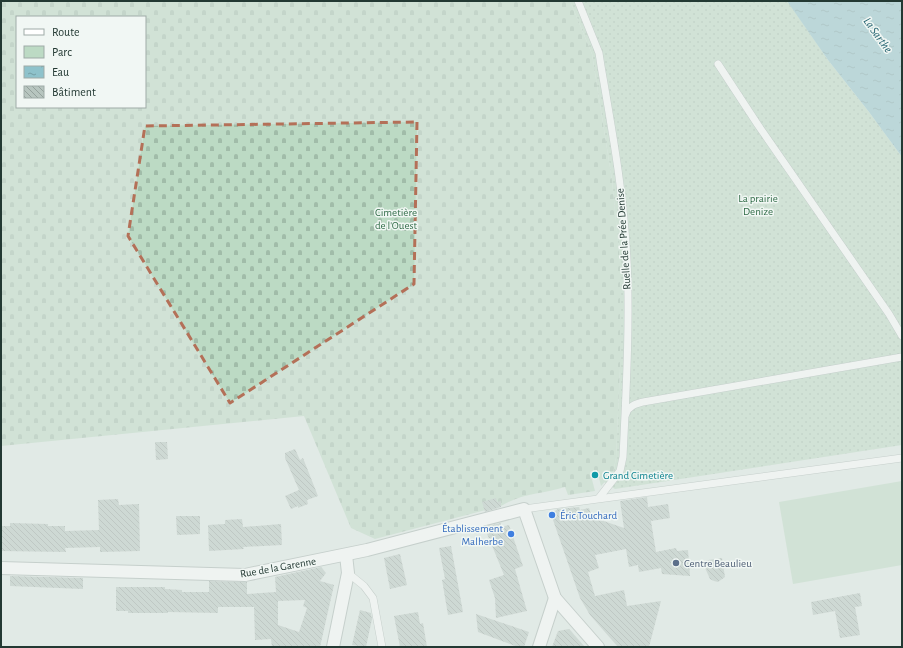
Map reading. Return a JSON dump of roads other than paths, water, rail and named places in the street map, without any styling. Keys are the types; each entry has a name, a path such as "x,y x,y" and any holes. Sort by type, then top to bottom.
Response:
{"street":[{"path":"524,509 555,598 598,647"},
{"name":"Rue de la Garenne","path":"1,568 245,575 346,555 524,509"},
{"path":"333,647 348,573 346,555"},
{"path":"539,647 555,598"}],"lane":[{"name":"Ruelle de la Prée Denise","path":"578,1 599,53 619,178 627,260 627,366 623,457 620,471 599,498"},
{"path":"718,64 758,125 889,314 902,336"},
{"path":"625,418 627,410 630,407 643,402 902,357"},
{"path":"524,509 902,458"},
{"path":"348,573 364,586 373,598 382,647"}],"water":[{"name":"La Sarthe","path":"787,1 902,1 902,157 828,60"}],"place":[{"name":"Grand Cimetière","path":"595,475"},
{"name":"Éric Touchard","path":"552,515"},
{"name":"Établissement Malherbe","path":"511,534"},
{"name":"Centre Beaulieu","path":"676,563"}],"park label":[{"name":"La prairie Denize","path":"758,204"},
{"name":"Cimetière de l'Ouest","path":"396,218"}]}
